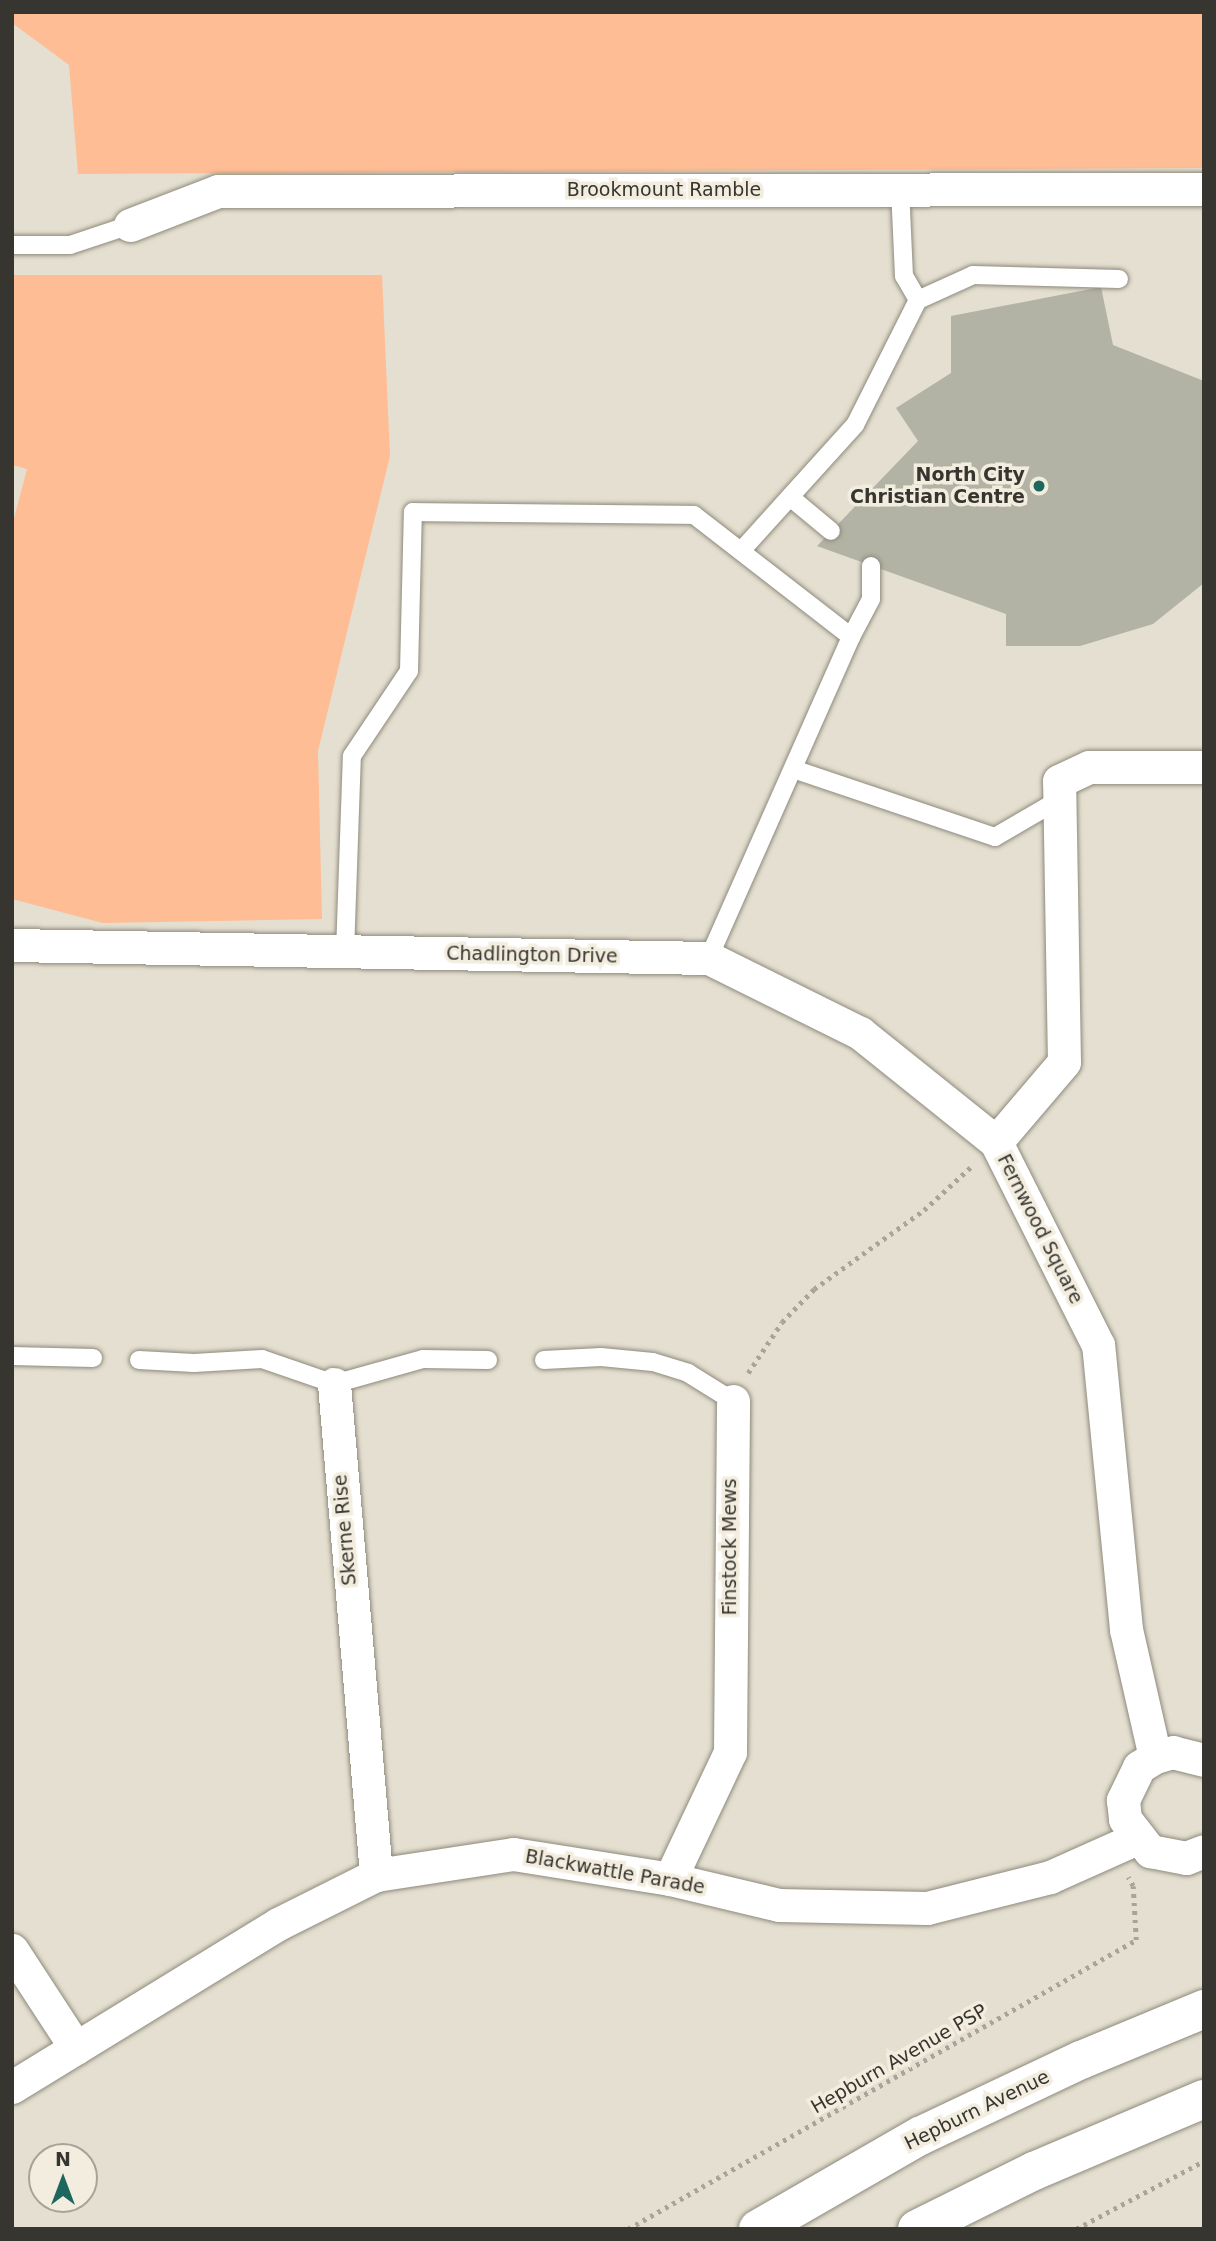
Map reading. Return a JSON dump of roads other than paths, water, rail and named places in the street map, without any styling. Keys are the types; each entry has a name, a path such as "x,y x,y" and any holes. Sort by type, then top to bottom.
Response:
{"main road":[{"name":"Hepburn Avenue","path":"758,2229 920,2136 1081,2060 1204,2009"},
{"path":"917,2229 1034,2171 1204,2099"}],"street":[{"name":"Brookmount Ramble","path":"130,225 218,191 1204,189"},
{"path":"1060,799 1059,781 1089,767 1204,767"},
{"name":"Fernwood Square","path":"1060,799 1064,1062 996,1142 1098,1345 1126,1629 1155,1757"},
{"name":"Chadlington Drive","path":"12,945 709,958 860,1033 996,1142"},
{"name":"Skerne Rise","path":"334,1384 376,1875"},
{"name":"Finstock Mews","path":"670,1879 730,1752 733,1401"},
{"path":"1204,1760 1173,1752 1155,1757 1134,1775 1124,1800 1125,1819 1150,1852 1167,1858 1204,1851"},
{"name":"Blackwattle Parade","path":"12,2087 278,1924 376,1875 513,1854 670,1879 779,1905 927,1908 1049,1877 1137,1838"},
{"path":"12,1950 76,2048"}],"lane":[{"path":"900,189 904,276 919,300"},
{"path":"12,245 70,245 130,225"},
{"path":"741,551 855,425 919,300 973,275 1119,279"},
{"path":"790,497 831,531"},
{"path":"345,953 352,756 409,671 412,512 694,515 851,637"},
{"path":"709,958 851,637 871,599 871,566"},
{"path":"793,769 995,837 1060,799"},
{"path":"12,1356 93,1358"},
{"path":"544,1360 601,1357 653,1362 688,1373 733,1401"},
{"path":"139,1360 194,1363 262,1359 334,1384 423,1359 488,1360"}],"place":[{"name":"North City Christian Centre","path":"1039,486"}]}
